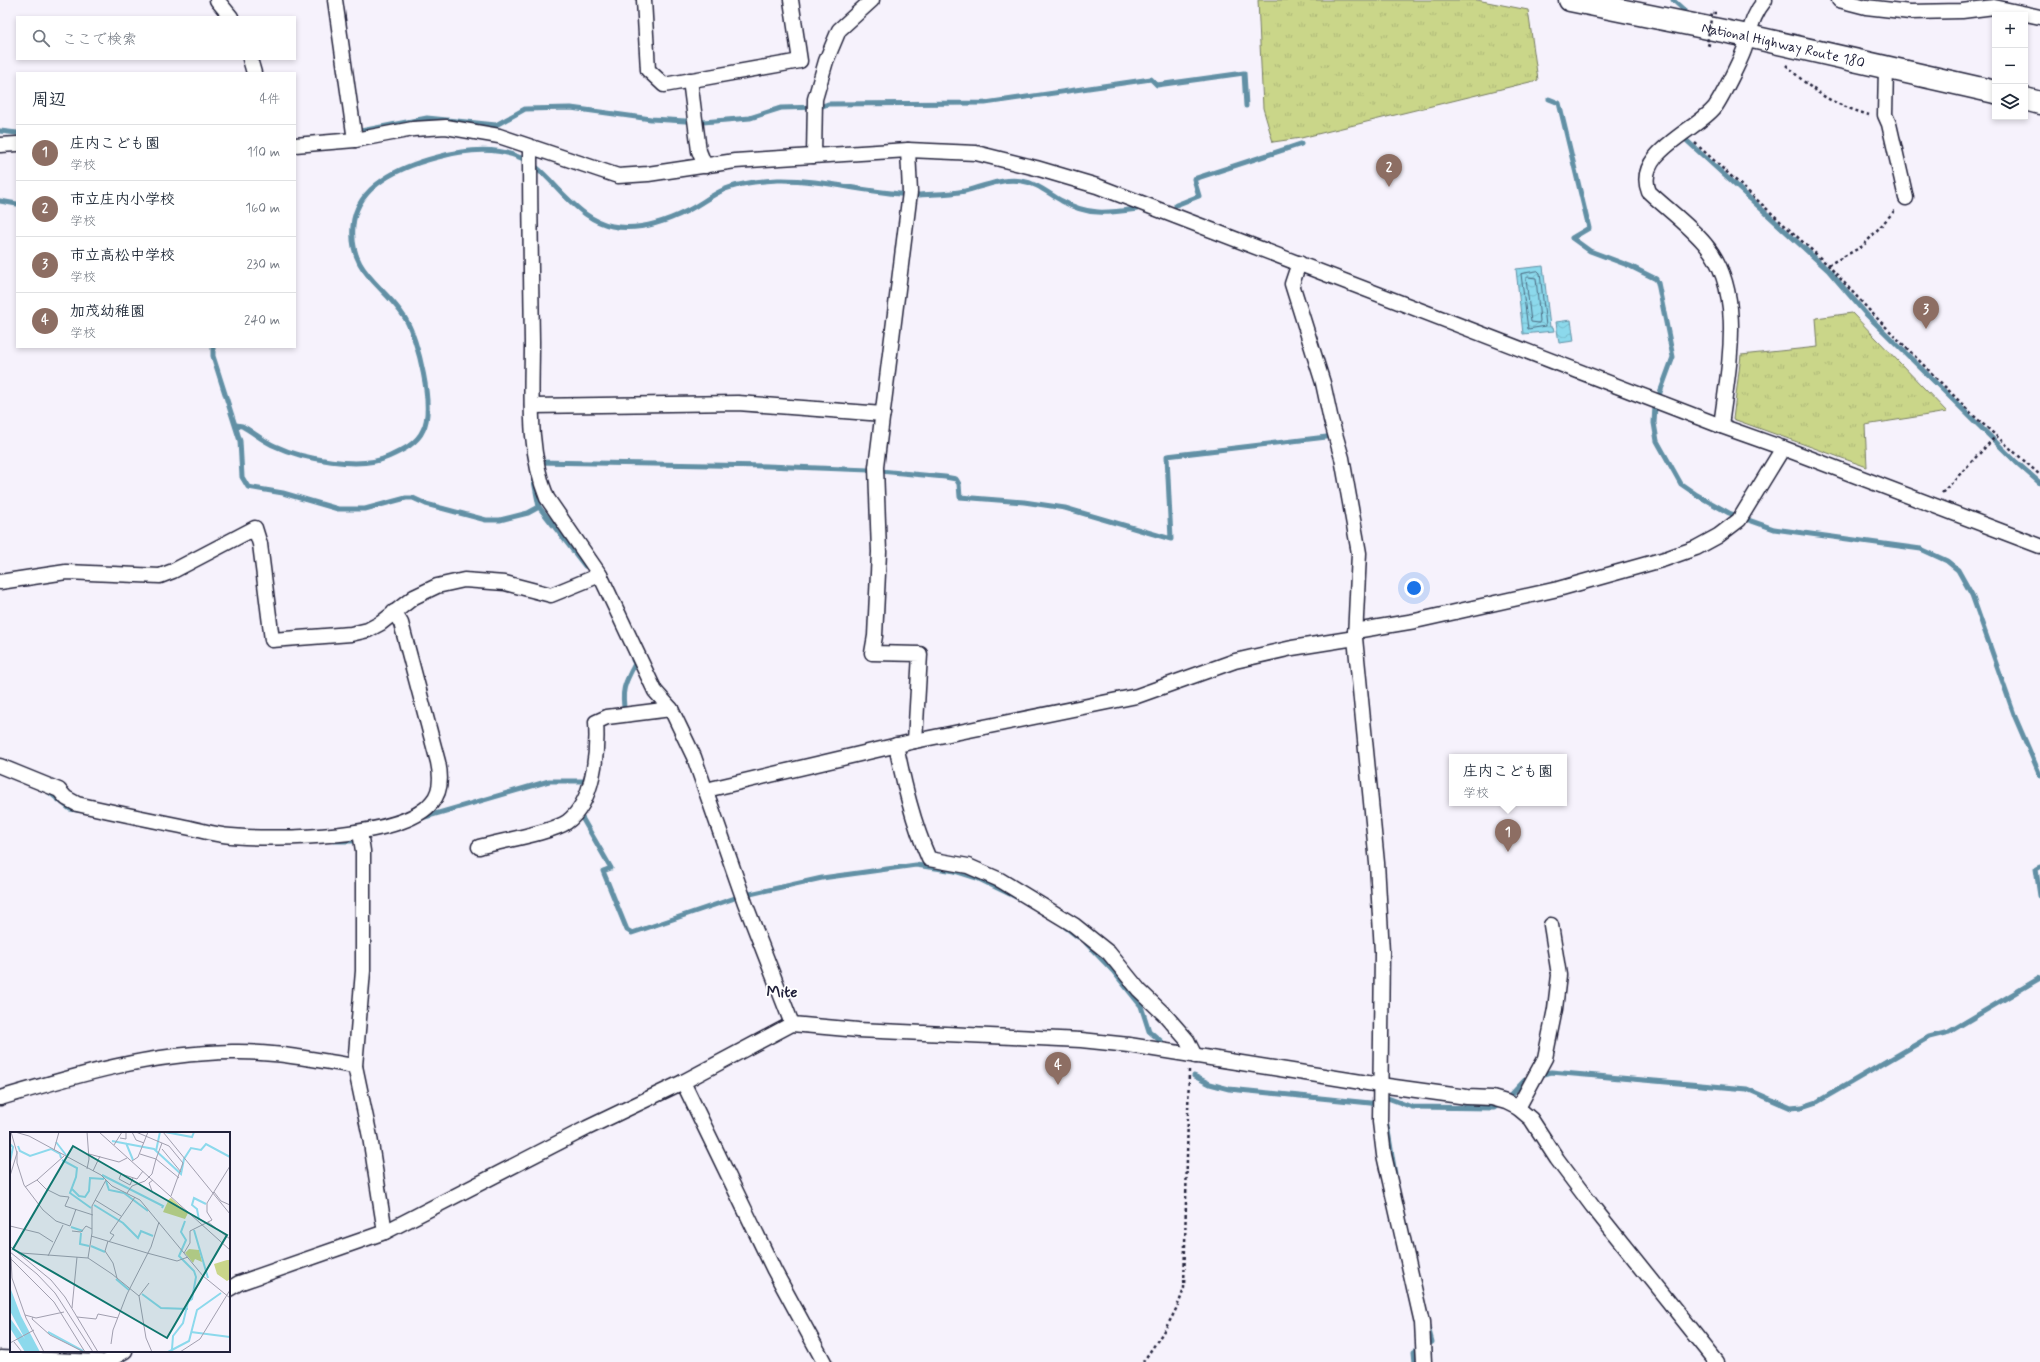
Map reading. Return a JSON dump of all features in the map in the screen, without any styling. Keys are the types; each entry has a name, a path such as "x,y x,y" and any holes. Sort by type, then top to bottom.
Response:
{"highway":[{"name":"National Highway Route 180","path":"1570,0 1748,36 1992,91"},
{"path":"2028,100 2040,102"}],"street":[{"path":"217,0 230,16"},
{"path":"335,0 354,135"},
{"path":"644,0 648,70 664,85 800,61 791,0"},
{"path":"814,156 815,99 826,61 839,30 872,0"},
{"path":"1721,426 1730,354 1730,305 1724,279 1705,244 1649,192 1645,182 1647,172 1653,159 1714,107 1744,50 1757,10 1765,0"},
{"path":"1839,0 1866,7 1910,12 1962,11 1994,6 2040,16"},
{"path":"250,60 254,72"},
{"path":"1886,67 1886,118 1890,124 1906,198"},
{"path":"690,80 699,151 705,166"},
{"path":"296,145 354,135 446,127 499,136 530,158 618,176 648,174 735,161 908,150 976,154 1036,168 1096,186 1721,426 1783,448 2040,546"},
{"path":"0,145 16,144"},
{"path":"908,150 910,194 876,470 879,552 875,636 872,652 920,654 915,741"},
{"path":"530,158 532,406 537,462 547,498 596,577 655,691 671,709 694,757 745,903 792,1024"},
{"path":"1298,263 1292,284 1323,383 1326,402 1336,436 1358,553 1358,632 1377,863 1382,952 1380,1104 1384,1155 1419,1308 1424,1352"},
{"path":"532,406 738,403 883,414"},
{"path":"706,790 896,745 1137,696 1235,661 1558,588 1665,559 1711,540 1740,519 1783,448"},
{"path":"0,582 66,572 160,576 255,528 260,544 272,640 351,634 368,630 381,623 414,596 437,586 464,580 505,583 550,595 596,577"},
{"path":"0,766 59,790 66,798 77,804 229,836 361,836 402,821 418,814 432,803 439,788 440,780 438,762 401,622 394,612"},
{"path":"479,846 544,830 567,822 580,808 590,781 596,753 596,722 607,716 671,709"},
{"path":"896,745 913,816 929,859 968,866 1000,880 1074,925 1109,954 1138,990 1166,1016 1187,1040 1192,1056"},
{"path":"361,836 363,971 355,1066 370,1137 385,1232"},
{"path":"1518,1108 1545,1058 1555,1009 1559,975 1551,925"},
{"path":"230,1287 238,1283 385,1232 587,1128 683,1082 792,1024 858,1030 1081,1040 1380,1085 1504,1101 1518,1108 1531,1119 1557,1159 1597,1213 1717,1362"},
{"path":"0,1098 104,1068 165,1056 233,1052 291,1056 355,1066"},
{"path":"683,1082 776,1276 824,1362"},
{"path":"106,1362 123,1352"},
{"path":"0,1358 101,1362"}],"path":[{"path":"1710,45 1707,44 1712,13 1716,13"},
{"path":"1776,43 1782,61 1807,85 1829,100 1881,119 1886,118"},
{"path":"1684,133 1828,265 1869,310 1994,438 2040,475"},
{"path":"1828,265 1863,246 1906,198"},
{"path":"1935,506 1944,488 1994,438"},
{"path":"1143,1362 1180,1304 1184,1288 1192,1056"}],"green space":[{"path":"1258,0 1477,0 1528,10 1538,80 1301,138 1273,142 1263,108"},
{"path":"1852,313 1947,412 1865,425 1867,467 1733,419 1741,355 1818,347 1816,318"}],"water":[{"path":"1543,266 1550,327 1553,327 1554,331 1523,334 1516,269"},
{"path":"1571,320 1574,341 1559,343 1556,322"}],"waterway":[{"path":"1673,0 1684,10"},
{"path":"356,132 427,118 496,125 525,109 571,108 651,119 703,122 750,118 781,108 820,107 828,104 985,103 1151,79 1157,85 1244,73 1246,106"},
{"path":"1549,99 1559,103 1589,228 1572,238 1590,251 1630,266 1656,279 1658,283 1673,357 1655,406 1654,423 1657,441 1681,484 1729,513 1774,529 1921,549 1947,561 1958,570 1972,595 2015,717 2040,775"},
{"path":"0,131 16,133"},
{"path":"1685,139 1829,271 1866,314 2016,462 2040,483"},
{"path":"1176,205 1199,196 1194,179 1301,144"},
{"path":"236,425 242,426 266,442 286,451 316,459 348,463 363,463 388,457 413,443 417,439 423,430 426,420 427,406 426,390 420,357 405,318 369,277 356,256 353,242 353,226 356,212 363,199 372,189 384,180 410,166 451,154 476,150 489,150 514,155 536,167 580,210 605,224 621,227 641,226 670,219 691,209 721,191 734,186 778,180 796,180 884,193 920,195 960,192 993,183 1015,180 1033,184 1071,206 1081,209 1098,212 1117,212 1137,209"},
{"path":"0,201 16,204"},
{"path":"213,348 213,356 240,441 242,477 248,487 283,493 338,509 365,509 406,498 413,498 426,504 486,520 500,520 528,513 539,507 533,476"},
{"path":"537,462 767,466 869,470 945,477 956,479 959,484 960,497 1024,502 1065,508 1171,539 1167,456 1335,436"},
{"path":"539,507 585,566"},
{"path":"625,714 623,699 624,688 635,664 633,660"},
{"path":"418,819 549,781 591,781"},
{"path":"49,792 70,809 77,810"},
{"path":"582,812 581,816 611,868 603,871 627,930 632,933 735,898"},
{"path":"334,841 355,841 359,839"},
{"path":"750,894 822,878 916,865 955,871 977,878 1018,898"},
{"path":"2040,867 2036,869 2040,896"},
{"path":"1064,926 1078,937"},
{"path":"1086,943 1113,971 1141,1006 1149,1031 1162,1042"},
{"path":"1538,1076 1551,1072 1747,1089 1791,1108 1802,1107 1817,1102 1929,1037 1949,1032 2040,978"},
{"path":"1194,1076 1210,1084 1229,1089 1380,1104"},
{"path":"1385,1097 1412,1107 1494,1108 1510,1096 1525,1080 1531,1078"},
{"path":"1387,1125 1395,1174"},
{"path":"1415,1362 1414,1352 1432,1342 1428,1327"}],"place":[{"name":"市立庄内小学校","path":"1389,187"},
{"name":"市立高松中学校","path":"1926,329"},
{"name":"庄内こども園","path":"1508,852"},
{"name":"加茂幼稚園","path":"1058,1085"}],"district":[{"name":"Mite","path":"782,991"}]}
